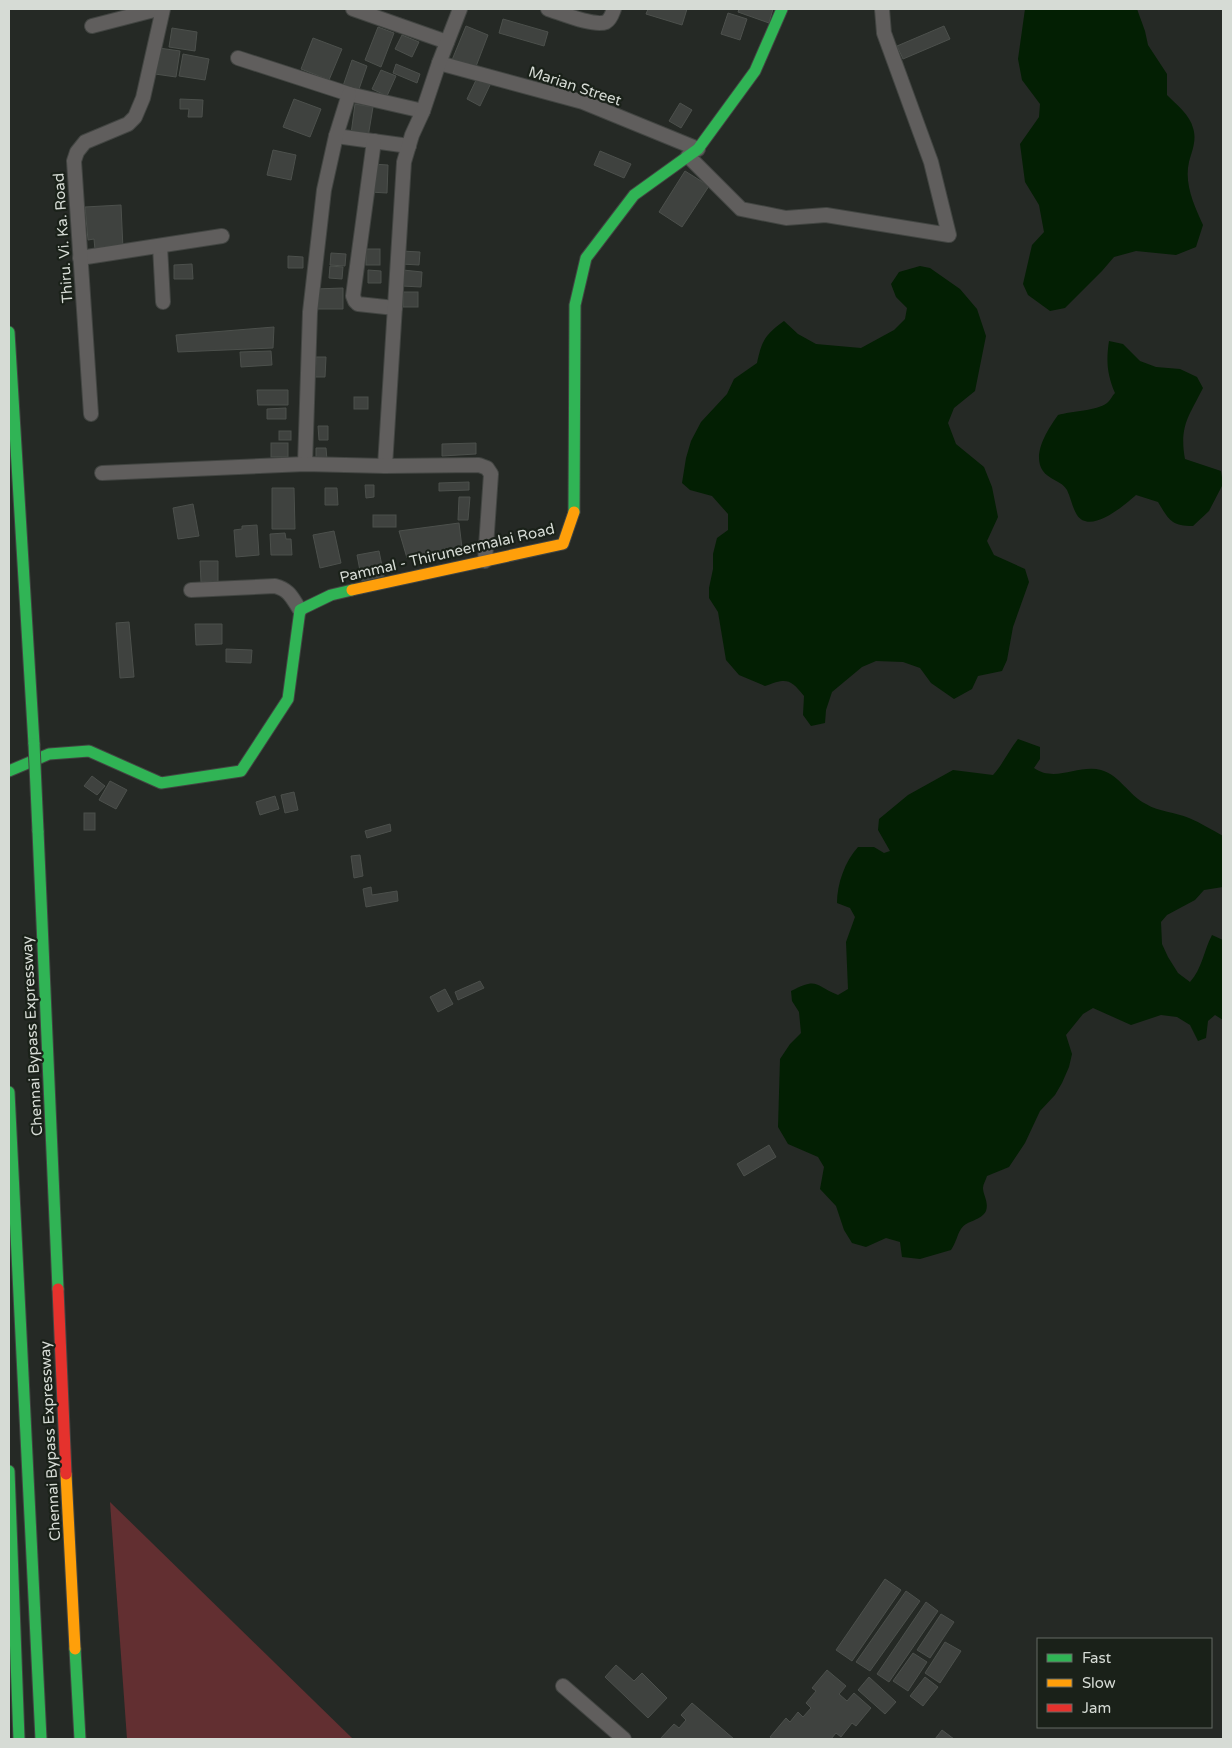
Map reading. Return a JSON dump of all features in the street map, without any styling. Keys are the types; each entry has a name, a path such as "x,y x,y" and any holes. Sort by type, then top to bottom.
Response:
{"main road":[{"name":"Pammal - Thiruneermalai Road","path":"300,610 331,595 563,544 574,512 575,305 586,258 634,195 693,153 755,71 782,9"},
{"name":"Chennai Bypass Expressway","path":"9,332 34,744 64,1432 80,1739"},
{"path":"9,771 49,754 89,751 161,783 241,771 288,698 300,610"},
{"name":"Chennai Bypass Expressway","path":"9,1092 41,1739"},
{"path":"9,1471 19,1739"}],"street":[{"path":"92,26 158,9"},
{"name":"Thiru. Vi. Ka. Road","path":"91,414 74,160 77,152 85,142 128,124 135,117 142,98 163,9"},
{"path":"354,9 447,42"},
{"path":"385,466 404,162 438,63 460,9"},
{"path":"548,9 593,22 605,22 610,19 614,9"},
{"path":"693,153 741,209 786,218 826,215 949,235 931,162 884,33 882,9"},
{"path":"238,58 349,94 423,111"},
{"name":"Marian Street","path":"438,63 583,102 693,153"},
{"path":"305,464 310,312 324,190 336,136 349,94"},
{"path":"336,136 409,146"},
{"path":"374,141 354,301 358,304 395,308"},
{"path":"80,258 222,236"},
{"path":"160,246 164,302"},
{"path":"102,473 305,464 385,466 479,465 487,468 491,474 485,561"},
{"path":"191,590 275,586 284,588 290,593 300,610"},
{"path":"563,1686 624,1739"}],"shaded area":[{"path":"1025,9 1137,9 1148,45 1167,74 1167,95 1186,114 1193,128 1194,141 1189,162 1188,178 1196,210 1203,225 1196,247 1176,255 1136,251 1114,257 1065,308 1050,311 1028,295 1023,284 1032,245 1044,232 1039,205 1025,182 1020,144 1039,117 1040,104 1022,80 1018,59"},
{"path":"920,266 930,268 960,289 977,309 986,336 975,391 954,408 948,423 956,444 984,467 992,487 998,517 987,541 994,555 1025,569 1029,582 1013,627 1007,660 1002,671 978,676 972,689 954,699 931,683 920,668 903,662 876,661 862,667 832,692 826,710 825,723 811,726 803,715 804,696 795,686 787,681 783,681 765,686 739,675 726,660 718,612 709,598 709,588 717,538 728,530 728,514 712,496 690,490 682,483 686,458 691,441 701,422 727,394 734,379 757,363 768,334 784,321 798,334 816,344 861,348 894,330 905,319 907,308 896,297 891,284 899,272"},
{"path":"1109,341 1123,344 1140,361 1156,367 1180,369 1197,377 1203,388 1184,429 1183,448 1185,459 1221,471 1223,484 1209,511 1193,526 1180,525 1171,521 1158,502 1136,495 1107,516 1090,522 1083,520 1075,512 1065,487 1043,471 1039,457 1040,449 1058,415 1102,406 1115,393 1108,367"},
{"path":"1018,739 1040,747 1040,759 1034,768 1042,772 1059,774 1084,769 1101,770 1114,777 1134,796 1146,804 1156,809 1189,818 1223,836 1223,887 1204,890 1195,900 1167,915 1161,922 1162,944 1168,957 1178,973 1190,982 1200,965 1212,935 1223,940 1223,1020 1215,1015 1208,1021 1206,1038 1198,1041 1190,1025 1177,1017 1161,1015 1131,1025 1093,1008 1083,1014 1066,1035 1072,1054 1069,1067 1055,1095 1040,1111 1025,1143 1009,1167 987,1176 983,1185 987,1205 984,1214 964,1226 951,1250 920,1259 902,1257 900,1242 886,1238 866,1247 852,1243 844,1230 836,1206 820,1189 824,1167 818,1157 788,1144 778,1127 780,1059 790,1044 801,1033 799,1012 792,1001 791,991 811,983 838,995 848,989 846,942 855,917 850,908 837,903 838,888 846,866 858,847 874,847 884,853 890,851 878,830 879,819 908,795 953,770 993,775"},
{"path":"110,1502 353,1739 127,1739"}],"building":[{"path":"648,9 687,9 682,25 646,14"},
{"path":"739,9 773,9 769,23 738,12"},
{"path":"728,13 747,19 740,40 721,34"},
{"path":"503,19 548,32 544,46 499,33"},
{"path":"466,26 488,35 475,69 452,60"},
{"path":"944,26 950,39 903,59 897,46"},
{"path":"378,27 394,33 381,67 365,60"},
{"path":"172,28 197,32 195,51 169,47"},
{"path":"402,35 419,42 412,57 395,49"},
{"path":"313,38 342,49 329,80 301,69"},
{"path":"159,48 180,51 176,77 155,74"},
{"path":"183,54 209,59 205,80 179,76"},
{"path":"352,60 367,66 358,92 343,86"},
{"path":"396,64 420,74 417,83 393,73"},
{"path":"381,70 396,76 387,96 372,89"},
{"path":"477,78 490,85 480,106 467,99"},
{"path":"180,99 203,100 202,117 188,117 189,109 180,109"},
{"path":"294,99 321,109 310,137 283,127"},
{"path":"680,103 692,110 681,128 669,121"},
{"path":"355,104 373,107 368,137 351,134"},
{"path":"273,150 296,155 291,180 267,175"},
{"path":"600,151 631,164 624,178 594,165"},
{"path":"372,164 388,165 387,193 370,192"},
{"path":"685,171 709,186 682,227 659,212"},
{"path":"121,205 123,249 95,250 94,239 88,240 85,207"},
{"path":"366,249 380,249 380,265 366,265"},
{"path":"401,251 420,252 419,265 401,264"},
{"path":"331,253 346,254 345,266 330,265"},
{"path":"288,256 303,257 303,268 288,268"},
{"path":"192,264 193,279 174,279 174,265"},
{"path":"330,266 343,267 342,279 329,278"},
{"path":"368,270 381,271 381,283 368,283"},
{"path":"403,270 422,272 421,287 402,286"},
{"path":"343,288 343,309 315,309 315,289"},
{"path":"403,292 418,292 418,307 403,307"},
{"path":"274,327 273,348 178,352 176,335"},
{"path":"271,351 272,365 241,367 240,352"},
{"path":"316,357 326,357 325,377 315,377"},
{"path":"257,390 288,390 288,405 258,405"},
{"path":"354,397 368,397 368,409 354,409"},
{"path":"286,408 286,419 267,419 267,409"},
{"path":"318,426 328,426 328,440 319,440"},
{"path":"279,431 291,431 291,440 279,440"},
{"path":"271,443 288,443 288,457 271,457"},
{"path":"476,443 476,454 442,456 442,444"},
{"path":"316,448 326,448 327,460 316,461"},
{"path":"469,482 469,490 439,491 439,483"},
{"path":"365,485 374,485 374,497 366,498"},
{"path":"272,488 294,488 295,529 272,529"},
{"path":"325,488 337,488 338,505 325,505"},
{"path":"459,497 470,497 468,520 458,520"},
{"path":"193,504 199,536 178,539 173,508"},
{"path":"373,515 396,515 396,527 373,527"},
{"path":"459,523 462,548 407,558 399,531"},
{"path":"257,525 259,555 236,557 234,530 242,529 242,526"},
{"path":"334,531 341,563 320,568 313,535"},
{"path":"285,533 286,539 291,539 292,555 271,555 270,534"},
{"path":"379,551 384,576 362,581 357,555"},
{"path":"200,561 218,561 218,582 201,582"},
{"path":"129,622 134,677 120,678 116,623"},
{"path":"195,624 222,624 222,644 196,645"},
{"path":"226,649 252,650 251,663 226,662"},
{"path":"92,776 105,786 97,795 84,786"},
{"path":"110,781 127,790 116,809 99,800"},
{"path":"294,792 298,810 285,813 281,795"},
{"path":"275,796 279,809 260,815 256,802"},
{"path":"84,813 95,813 95,830 84,830"},
{"path":"390,824 391,831 367,838 365,831"},
{"path":"360,855 363,876 354,878 351,856"},
{"path":"371,887 372,895 397,891 398,901 366,907 363,889"},
{"path":"480,981 484,988 458,1000 455,992"},
{"path":"445,989 453,1004 438,1012 430,997"},
{"path":"769,1145 776,1157 744,1176 737,1164"},
{"path":"885,1579 901,1590 852,1661 836,1650"},
{"path":"906,1591 920,1601 870,1671 856,1662"},
{"path":"926,1602 938,1611 889,1682 877,1674"},
{"path":"941,1614 954,1622 930,1658 917,1650"},
{"path":"945,1642 961,1651 940,1683 925,1673"},
{"path":"913,1653 927,1662 908,1691 893,1681"},
{"path":"616,1665 634,1681 642,1673 667,1698 648,1718 605,1677"},
{"path":"827,1670 846,1686 839,1694 847,1701 854,1693 871,1708 856,1726 852,1723 841,1737 836,1733 831,1739 773,1739 770,1737 786,1718 790,1722 798,1712 803,1717 811,1708 806,1703 816,1691 812,1688"},
{"path":"869,1677 896,1702 885,1714 858,1690"},
{"path":"925,1677 938,1687 923,1706 910,1696"},
{"path":"692,1703 734,1739 660,1739 674,1724 679,1728 686,1720 681,1715"},
{"path":"942,1730 954,1739 935,1739"}],"traffic: fast":[{"path":"574,512 575,305 586,258 634,195 698,149 755,71 782,9"},
{"path":"9,332 34,744"},
{"path":"9,771 49,754 89,751 161,783 241,771 288,699 300,610 331,595 352,590"},
{"path":"34,744 38,831"},
{"path":"38,831 58,1289"},
{"path":"9,1092 41,1739"},
{"path":"9,1471 19,1739"},
{"path":"75,1649 80,1739"}],"traffic: slow":[{"path":"352,590 563,544 574,512"},
{"path":"66,1474 75,1649"}],"traffic: jam":[{"path":"58,1289 66,1474"}]}
